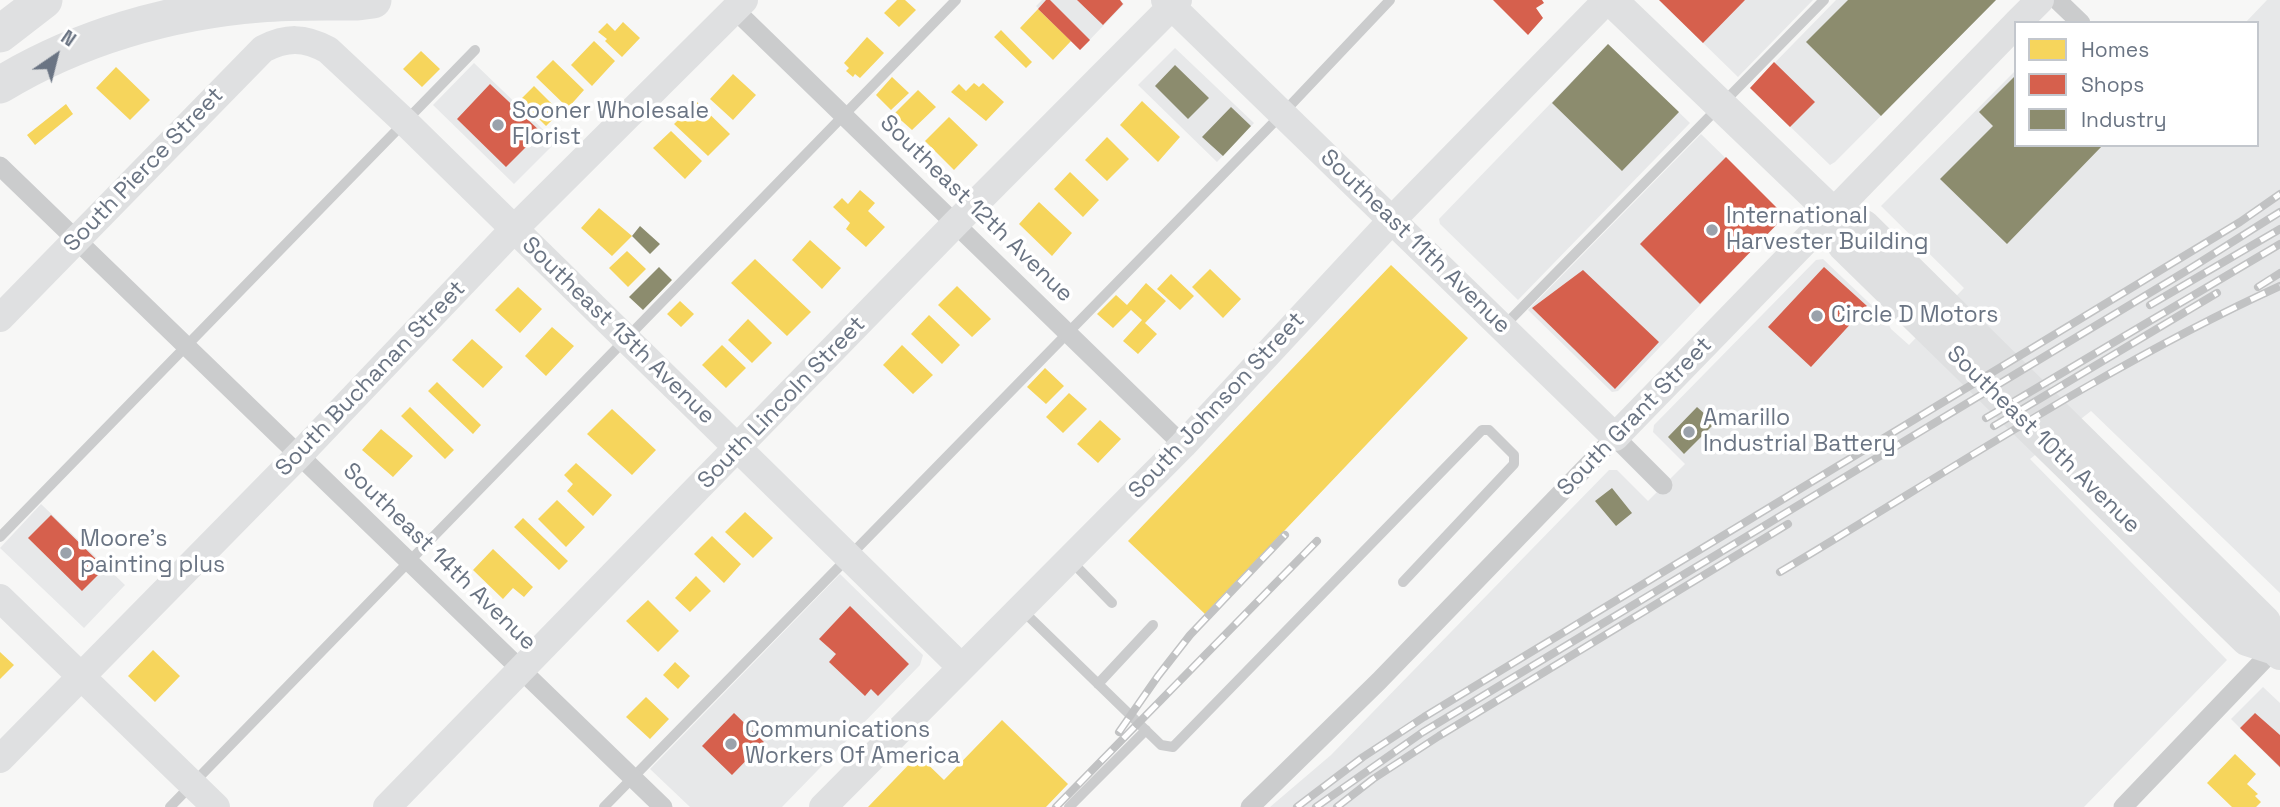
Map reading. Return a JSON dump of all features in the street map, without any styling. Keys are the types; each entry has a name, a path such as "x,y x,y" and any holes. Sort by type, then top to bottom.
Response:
{"highway":[{"path":"0,34 44,0"},
{"path":"0,56 82,21 159,0"},
{"path":"0,85 45,60 84,44 161,20 262,3 373,0"}],"main road":[{"name":"Southeast 10th Avenue","path":"1609,0 1832,212 1843,245 2248,640 2278,648"}],"street":[{"name":"South Johnson Street","path":"823,807 1183,445 1392,220 1609,0"},
{"name":"South Grant Street","path":"2020,21 2040,0"},
{"path":"2057,0 2079,21"},
{"name":"Southeast 11th Avenue","path":"1172,2 1663,485"},
{"name":"South Lincoln Street","path":"387,807 1172,2"},
{"name":"Southeast 12th Avenue","path":"739,4 845,116 1183,445"},
{"name":"South Buchanan Street","path":"0,759 299,455 514,229 739,4"},
{"name":"South Grant Street","path":"1250,807 1281,780 1379,681 2014,27"},
{"name":"Southeast 13th Avenue","path":"297,38 314,42 328,50 405,122 961,667"},
{"name":"South Pierce Street","path":"0,318 263,49 279,41 297,38"},
{"path":"1333,162 1364,185 1395,192 1409,189 1442,169"},
{"name":"Southeast 14th Avenue","path":"0,166 663,807"},
{"path":"0,598 216,807"},
{"path":"2123,807 2278,648"}],"lane":[{"path":"170,807 956,0"},
{"path":"604,807 1283,113 1390,0"},
{"path":"1503,327 1824,0"},
{"path":"0,537 475,50"},
{"path":"1020,608 1161,745 1173,747 1482,430 1489,430 1514,455 1514,464 1403,582"},
{"path":"1069,559 1112,603"},
{"path":"1097,684 1153,625"},
{"path":"1069,807 1146,730"}],"shaded area":[{"path":"1042,0 1120,0 1124,4 1080,50 1036,6"},
{"path":"1659,0 1813,0 1738,77"},
{"path":"1836,0 1996,0 1830,165 1750,88"},
{"path":"2267,0 2280,0 2280,593 2091,411 2030,459 2227,660 2084,807 1270,807 1331,755 1609,470 1617,470 1648,501 1685,464 1653,432 1654,425 1816,260 1823,259 1886,319 1891,329 1909,345 1964,288 1881,206 2014,72 2014,147 2259,147 2259,21 2247,21"},
{"path":"1608,44 1690,123 1518,300 1440,224 1439,219"},
{"path":"1175,48 1254,123 1217,162 1138,85"},
{"path":"474,63 556,142 514,184 433,105"},
{"path":"1701,134 1785,216 1618,391 1612,392 1528,310"},
{"path":"41,504 125,585 84,628 0,548"},
{"path":"840,574 923,655 920,665 782,807 690,807 650,769"},
{"path":"2263,687 2280,703 2280,768 2231,719"}],"building: Homes":[{"path":"897,0 905,0 916,10 899,27 884,13"},
{"path":"1038,9 1071,41 1053,60 1020,28"},
{"path":"623,22 640,38 622,57 598,32 607,23 615,31"},
{"path":"1001,30 1032,62 1026,68 994,37"},
{"path":"867,37 884,53 860,78 855,74 853,77 846,71 849,68 844,63"},
{"path":"594,41 615,61 592,86 571,65"},
{"path":"421,51 440,69 422,87 403,69"},
{"path":"553,60 584,90 568,108 536,77"},
{"path":"116,67 150,100 130,120 96,88"},
{"path":"733,74 756,95 733,120 710,99"},
{"path":"892,77 909,93 891,110 876,95"},
{"path":"974,83 979,87 983,83 1004,102 986,121 951,92 959,84 966,91"},
{"path":"534,86 560,112 546,126 520,100"},
{"path":"918,90 936,107 912,130 894,114"},
{"path":"1142,101 1180,137 1158,162 1120,125"},
{"path":"697,102 730,134 708,156 674,124"},
{"path":"66,104 73,114 35,145 27,135"},
{"path":"949,117 978,145 954,170 925,141"},
{"path":"671,131 702,161 685,179 653,148"},
{"path":"1107,137 1129,159 1107,181 1085,160"},
{"path":"1070,172 1099,200 1083,217 1054,189"},
{"path":"860,190 875,203 868,211 885,227 866,247 846,229 850,223 833,207 842,198 848,204"},
{"path":"1039,202 1072,233 1052,256 1019,224"},
{"path":"599,208 632,236 612,256 581,228"},
{"path":"810,240 841,268 822,289 792,260"},
{"path":"627,251 646,269 628,287 609,268"},
{"path":"755,259 811,312 787,336 731,283"},
{"path":"1391,265 1468,338 1205,614 1128,541"},
{"path":"1210,269 1241,299 1223,318 1192,287"},
{"path":"1171,274 1194,296 1180,310 1157,289"},
{"path":"1146,283 1166,301 1145,323 1157,334 1138,354 1123,341 1142,320 1131,310 1113,328 1097,314 1116,295 1127,305"},
{"path":"957,286 991,319 972,337 938,305"},
{"path":"518,287 542,309 520,333 495,310"},
{"path":"680,301 694,314 681,327 667,314"},
{"path":"929,315 960,345 942,364 911,334"},
{"path":"748,319 772,343 752,363 728,340"},
{"path":"552,327 574,346 546,376 525,356"},
{"path":"472,339 503,367 483,388 452,360"},
{"path":"722,345 746,368 726,388 702,365"},
{"path":"902,345 933,375 913,394 883,365"},
{"path":"1045,368 1064,386 1046,404 1027,387"},
{"path":"437,382 481,425 473,434 428,391"},
{"path":"1069,393 1087,409 1063,433 1046,417"},
{"path":"410,407 454,450 445,459 401,416"},
{"path":"612,409 656,450 632,475 587,434"},
{"path":"1100,420 1121,439 1098,463 1077,444"},
{"path":"381,429 413,456 393,477 362,450"},
{"path":"576,463 612,495 593,516 567,491 573,484 564,475"},
{"path":"557,500 585,527 566,547 538,519"},
{"path":"745,512 773,538 753,558 725,532"},
{"path":"523,518 568,561 559,570 514,527"},
{"path":"712,536 741,564 724,583 694,554"},
{"path":"493,549 533,587 524,597 513,588 503,599 473,570"},
{"path":"696,576 711,591 690,612 675,598"},
{"path":"648,600 679,631 658,652 626,621"},
{"path":"153,650 180,676 155,702 128,676"},
{"path":"0,652 14,665 0,679"},
{"path":"675,662 690,676 678,689 663,675"},
{"path":"646,697 669,719 650,739 626,717"},
{"path":"1002,720 1068,784 1046,807 868,807 918,755 944,780"},
{"path":"2235,754 2256,774 2247,784 2258,794 2255,796 2261,802 2256,807 2232,807 2207,783"}],"building: Shops":[{"path":"1046,0 1050,0 1090,40 1080,50 1038,9"},
{"path":"1077,0 1120,0 1123,4 1103,25"},
{"path":"1493,0 1542,0 1544,3 1536,8 1543,18 1528,35"},
{"path":"1659,0 1745,0 1703,43"},
{"path":"1774,62 1815,102 1790,127 1750,88"},
{"path":"490,84 541,132 506,167 457,119"},
{"name":"International Harvester Building","path":"1726,157 1785,216 1700,304 1640,244"},
{"path":"1824,267 1867,306 1811,367 1768,327"},
{"path":"1583,270 1659,342 1615,389 1532,308"},
{"path":"51,515 105,568 82,591 28,538"},
{"path":"850,606 909,664 878,696 871,689 865,696 829,662 836,654 819,639"},
{"path":"734,713 764,742 732,775 702,746"},
{"path":"2255,713 2280,735 2280,767 2240,728"}],"building: Industry":[{"path":"1848,0 1996,0 1881,116 1806,42"},
{"path":"1608,44 1679,112 1622,171 1552,103"},
{"path":"1175,65 1209,98 1188,119 1155,86"},
{"path":"2014,77 2014,147 2101,147 2007,244 1940,179 1993,126 1979,112"},
{"path":"1231,107 1251,126 1223,156 1202,137"},
{"path":"640,226 660,244 650,254 632,236"},
{"path":"659,267 672,280 643,310 629,297"},
{"path":"1697,407 1715,423 1684,454 1668,437"},
{"path":"1612,488 1632,513 1616,526 1595,501"}],"railway":[{"path":"1297,807 1363,757 1424,717 2240,222 2280,194"},
{"path":"1316,807 1423,732 2280,212"},
{"path":"2150,305 2280,229"},
{"path":"1986,418 2280,244"},
{"path":"2258,287 2280,273"},
{"path":"1780,572 2088,386 2215,317 2280,286"},
{"path":"1994,426 2217,293"},
{"path":"1337,807 1373,779 1439,736 1788,524"},
{"path":"1119,732 1190,635 1285,535"},
{"path":"1056,807 1317,541"}],"place":[{"name":"Sooner Wholesale Florist","path":"498,125"},
{"name":"International Harvester Building","path":"1712,230"},
{"name":"Circle D Motors","path":"1817,316"},
{"name":"Amarillo Industrial Battery","path":"1689,432"},
{"name":"Moore’s painting plus","path":"66,553"},
{"name":"Communications Workers Of America","path":"731,744"}]}
